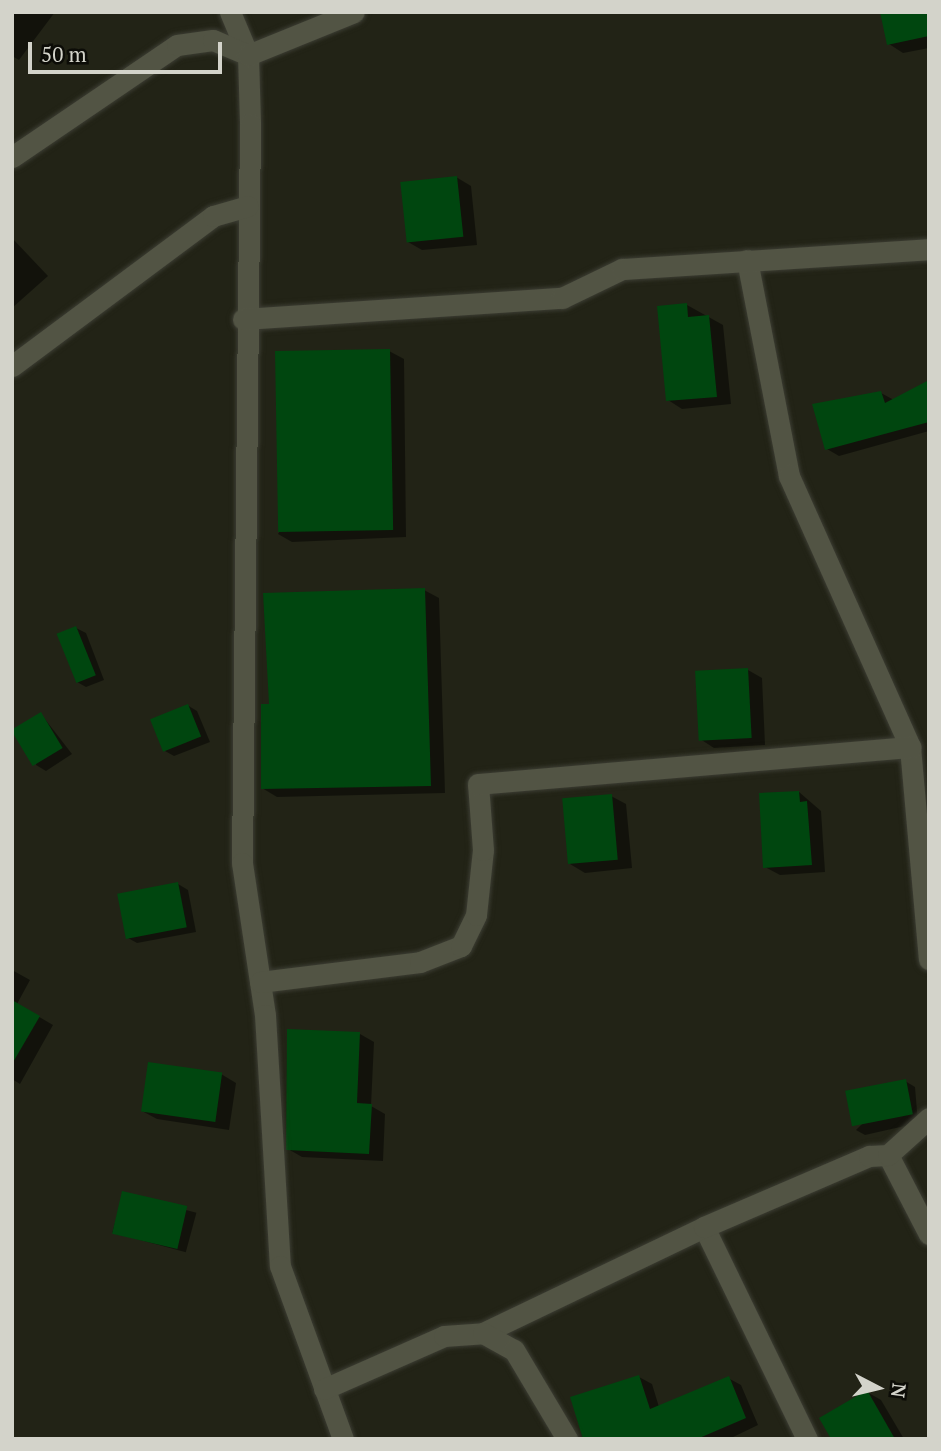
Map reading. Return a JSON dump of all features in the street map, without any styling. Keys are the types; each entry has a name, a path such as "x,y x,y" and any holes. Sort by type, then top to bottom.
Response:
{"street":[{"path":"230,12 248,55 248,206 243,319 242,863 260,982 280,1266 343,1439"},
{"path":"12,157 177,45 213,40 248,55 354,12"},
{"path":"12,366 213,216 248,206"},
{"path":"243,319 562,298 622,269 929,249"},
{"path":"747,260 789,476 910,747 929,959"},
{"path":"260,982 420,962 461,946 478,902 483,850 478,784 910,747"},
{"path":"324,1389 444,1336 483,1333 704,1227 869,1156 888,1155 929,1118"},
{"path":"888,1155 929,1234"},
{"path":"704,1227 722,1252 807,1439"},
{"path":"483,1333 514,1350 568,1439"}],"building":[{"path":"880,12 929,12 929,36 887,45"},
{"path":"457,176 463,237 407,243 400,182"},
{"path":"687,303 688,317 709,315 717,397 666,401 657,306"},
{"path":"390,349 393,530 278,532 275,351"},
{"path":"929,380 929,422 825,450 812,404 881,391 885,403"},
{"path":"425,588 431,786 261,789 261,704 269,704 263,593"},
{"path":"76,626 96,675 76,683 57,634"},
{"path":"748,668 752,738 699,741 695,671"},
{"path":"188,704 201,736 163,752 150,719"},
{"path":"41,712 63,748 33,766 12,729"},
{"path":"799,791 800,802 807,801 812,865 763,868 759,793"},
{"path":"612,794 618,860 568,864 562,798"},
{"path":"178,882 187,927 126,939 117,894"},
{"path":"12,1000 40,1016 12,1064"},
{"path":"287,1029 360,1032 357,1103 372,1104 369,1154 286,1150"},
{"path":"148,1062 222,1072 215,1122 141,1112"},
{"path":"906,1079 913,1114 852,1126 845,1091"},
{"path":"122,1191 187,1206 177,1249 112,1234"},
{"path":"639,1375 650,1409 729,1376 746,1418 697,1439 583,1439 570,1397"},
{"path":"867,1390 895,1439 831,1439 819,1418"}]}
